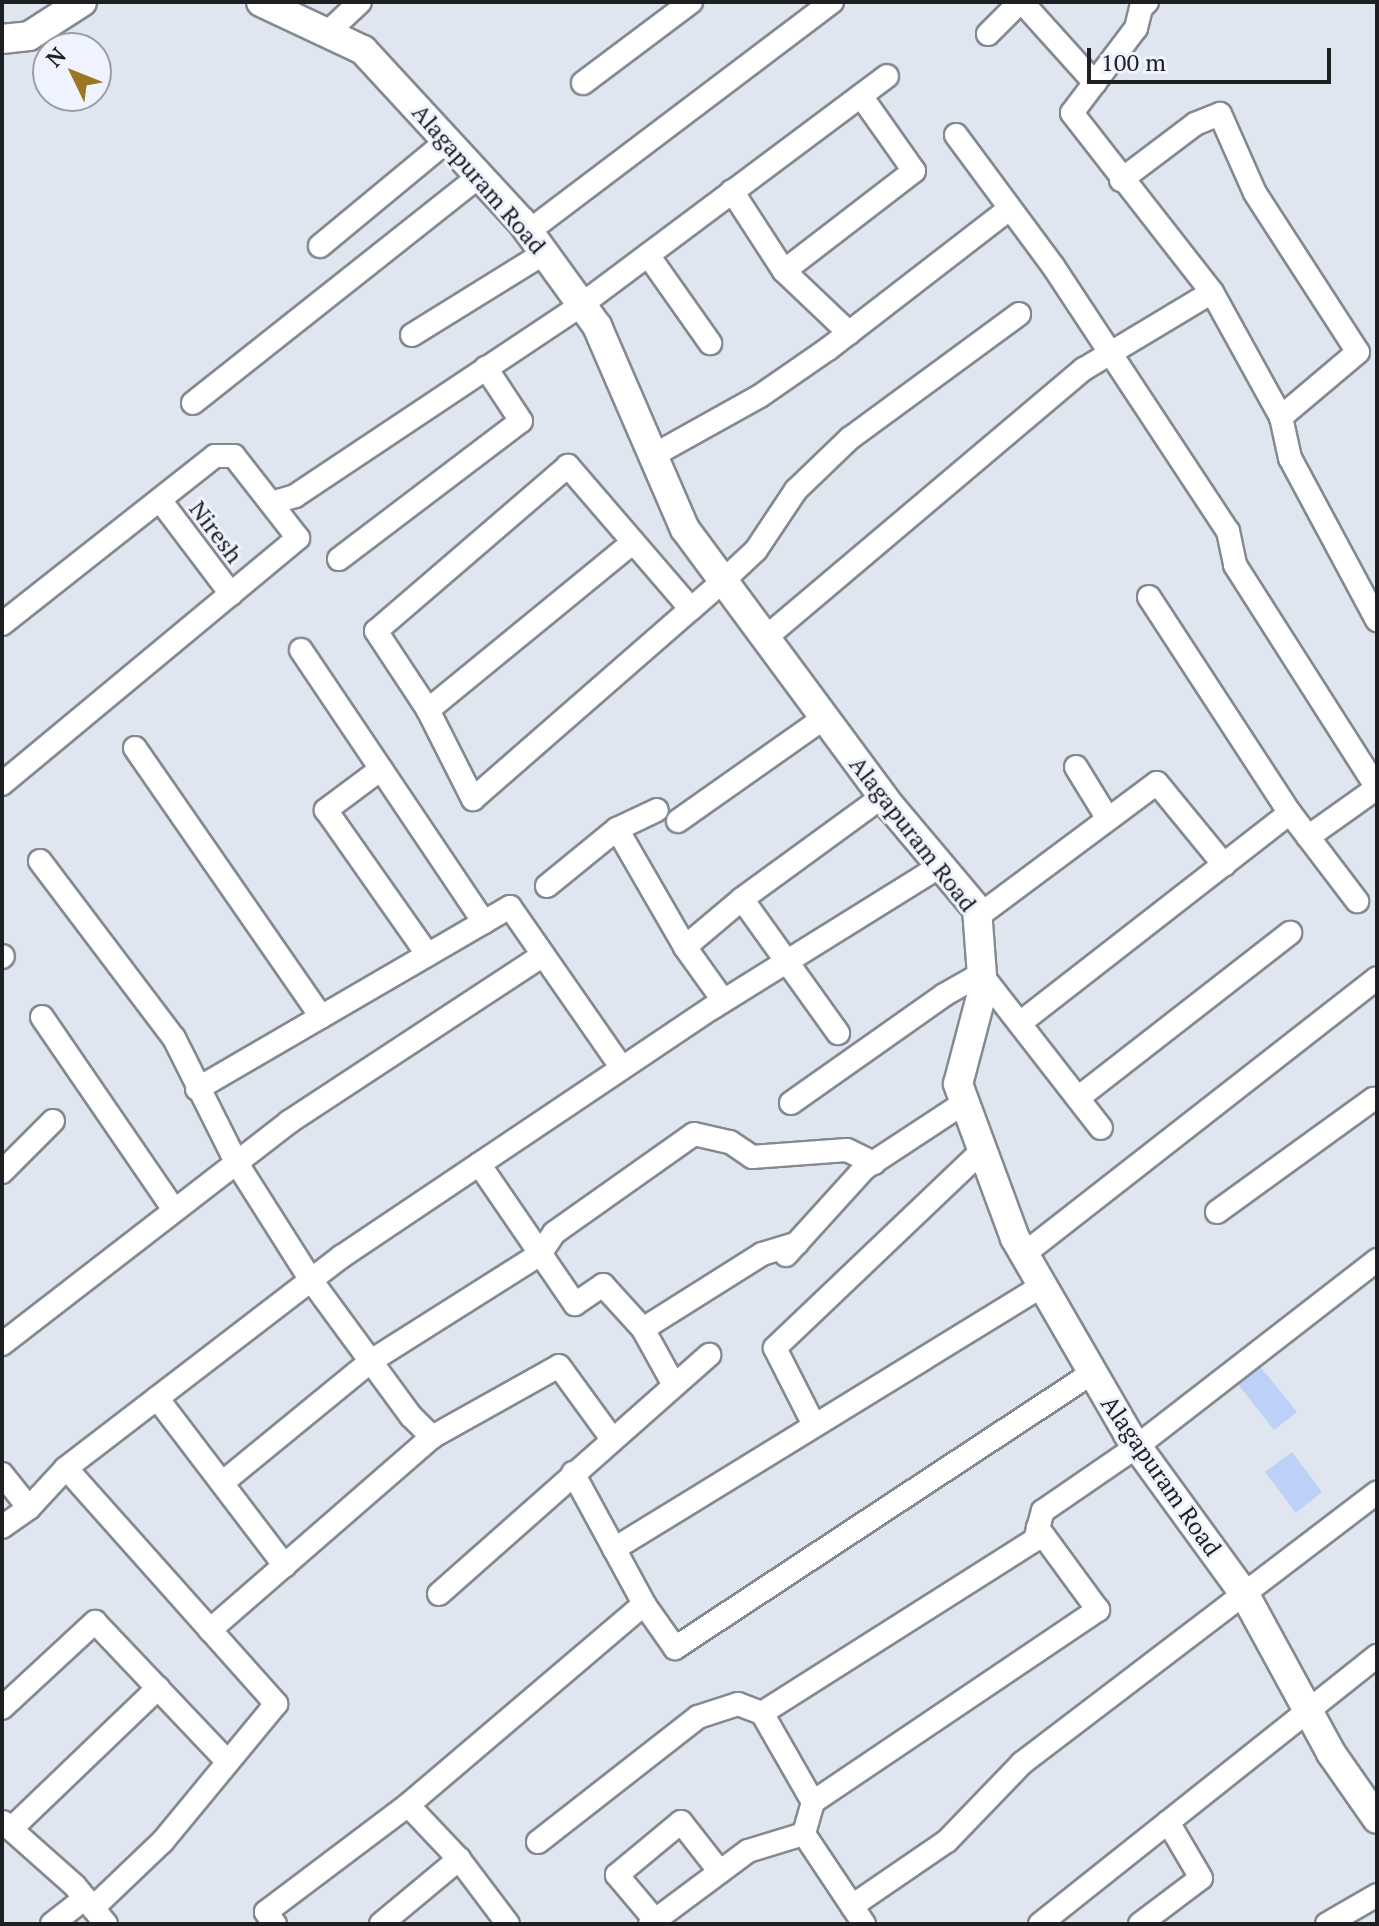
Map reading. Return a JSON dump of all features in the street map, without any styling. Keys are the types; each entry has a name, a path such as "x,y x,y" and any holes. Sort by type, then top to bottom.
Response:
{"main road":[{"path":"2,39 29,36 82,2"},
{"name":"Alagapuram Road","path":"266,3 363,50 536,242 597,326 685,529 883,796 977,909 983,989 958,1084 981,1152 1024,1254 1136,1447 1245,1595 1331,1753 1377,1819"}],"street":[{"path":"327,33 360,2"},
{"path":"583,83 691,2"},
{"path":"988,34 1021,2 1095,83"},
{"path":"1147,2 1141,8 1136,28 1072,113 1121,180 1212,292 1281,417 1290,458 1377,620"},
{"path":"412,335 536,242 824,4"},
{"path":"271,503 295,496 581,305 887,76"},
{"path":"784,271 914,171 861,96"},
{"path":"1121,180 1195,124 1220,114 1255,193 1358,352 1281,417"},
{"path":"956,135 1008,210 1053,266 1228,531 1235,565 1377,788 1308,837"},
{"path":"320,246 447,141"},
{"path":"193,403 479,176"},
{"path":"732,191 784,271 849,333"},
{"path":"654,455 760,396 849,333 1008,210"},
{"path":"648,255 710,343"},
{"path":"764,639 1084,369 1212,292"},
{"path":"691,609 568,466 376,631 428,710 473,799 691,609 723,581 756,550 796,490 849,439 1019,314"},
{"path":"339,559 521,421 486,368"},
{"path":"2,624 215,456 234,456 298,538 2,784"},
{"name":"Niresh","path":"160,500 231,594"},
{"path":"428,710 633,542"},
{"path":"1149,597 1290,813 1357,901"},
{"path":"301,650 484,922"},
{"path":"678,821 824,718"},
{"path":"135,748 321,1017"},
{"path":"1076,767 1108,819"},
{"path":"381,769 326,810 399,920 428,955"},
{"path":"977,917 1157,783 1224,865"},
{"path":"685,947 742,899 883,796"},
{"path":"547,886 617,829 657,810"},
{"path":"1020,1023 1290,813"},
{"path":"617,829 685,947 723,1000"},
{"path":"40,861 174,1038 236,1162 311,1280 411,1416 432,1437"},
{"path":"2,1527 29,1508 66,1468 311,1280 723,1000 940,866"},
{"path":"742,899 838,1033"},
{"path":"197,1089 510,907 622,1068"},
{"path":"1078,1098 1290,933"},
{"path":"2,1344 289,1122 543,955"},
{"path":"791,1103 944,995 981,974 1101,1128"},
{"path":"1024,1254 1377,978"},
{"path":"42,1017 174,1210"},
{"path":"1217,1212 1376,1100"},
{"path":"643,1329 762,1254 792,1249 874,1163 964,1103"},
{"path":"2,1172 53,1121"},
{"path":"222,1483 371,1361 540,1254 554,1233 694,1134 730,1142 752,1157 847,1150 874,1163"},
{"path":"814,1425 775,1348 981,1152"},
{"path":"479,1164 575,1304 603,1285 643,1329 674,1385"},
{"path":"762,1713 1035,1540 1043,1511 1136,1447 1377,1260"},
{"path":"614,1549 1042,1286"},
{"path":"439,1594 709,1355"},
{"path":"210,1630 432,1437 559,1366 612,1439"},
{"path":"573,1473 644,1604 675,1648 1092,1373"},
{"path":"157,1398 285,1566"},
{"path":"52,1924 95,1910 163,1841 276,1704 66,1468"},
{"path":"2,1474 29,1508"},
{"path":"1038,1528 1098,1610 813,1802 804,1834 858,1915 947,1841 1022,1763 1377,1493"},
{"path":"275,1924 266,1912 408,1805 644,1604"},
{"path":"2,1708 95,1622 228,1762"},
{"path":"1040,1924 1377,1656"},
{"path":"95,1910 7,1825 158,1688"},
{"path":"538,1842 698,1717 738,1704 762,1713 813,1802"},
{"path":"408,1805 459,1859 508,1924"},
{"path":"720,1872 681,1822 617,1875 653,1922 720,1872 748,1851 804,1834"},
{"path":"1140,1924 1201,1878 1168,1822"},
{"path":"381,1924 459,1859"},
{"path":"1327,1924 1377,1895"}],"building":[{"path":"1259,1365 1297,1412 1274,1430 1237,1383"},
{"path":"1292,1452 1322,1492 1296,1513 1265,1472"}]}
